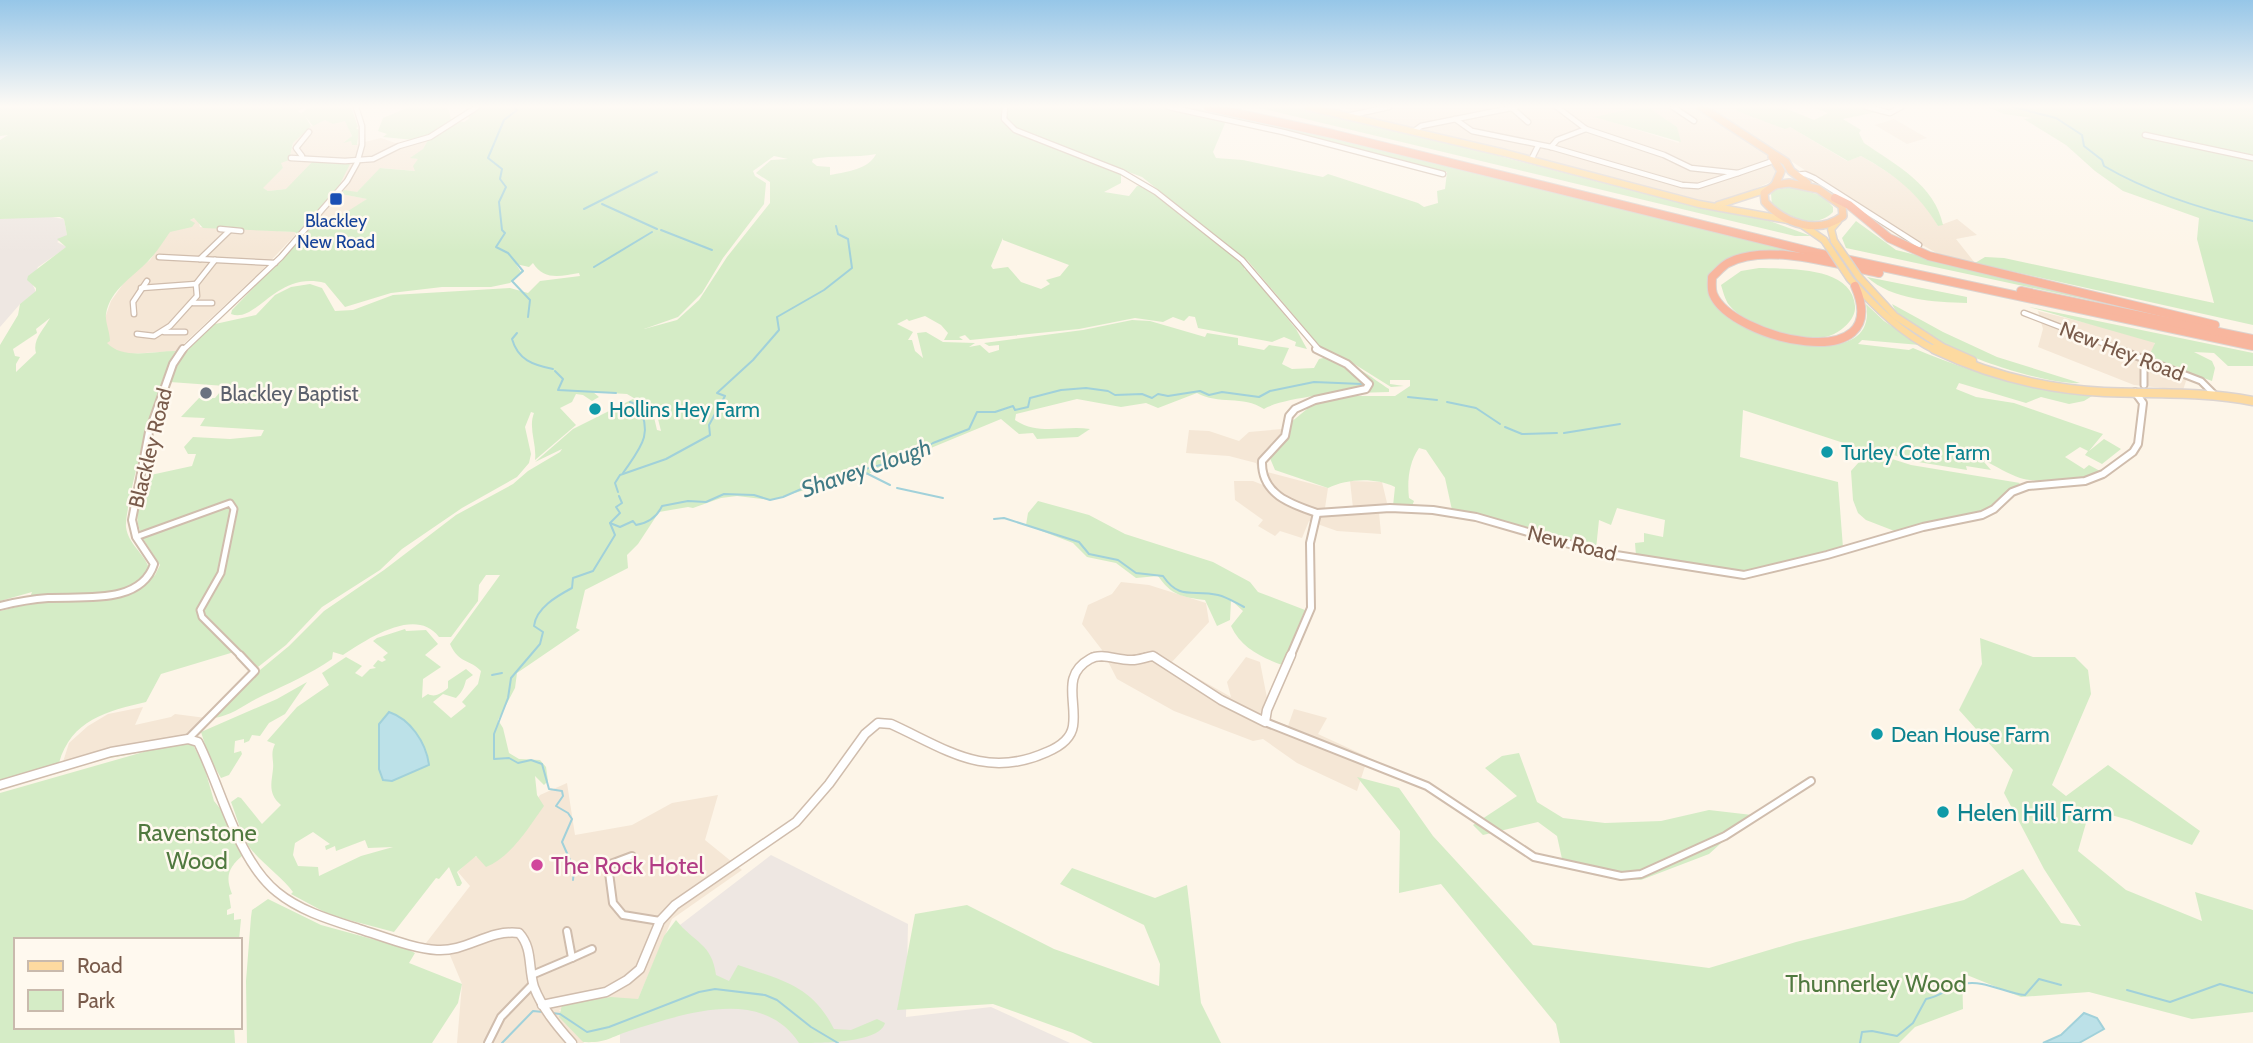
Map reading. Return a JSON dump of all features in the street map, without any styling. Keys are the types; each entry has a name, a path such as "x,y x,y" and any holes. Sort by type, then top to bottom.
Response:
{"highway":[{"path":"1421,156 1754,238 2069,309"},
{"path":"1446,156 1821,247 2253,336"},
{"path":"1769,156 1780,164 1781,177"},
{"path":"1776,156 1786,162 1795,175 1849,205 1889,238 1929,256 2253,336"},
{"path":"1795,175 1781,177 1764,192 1765,202 1777,215 1792,221 1818,225 1839,220 1844,211 1835,198"},
{"path":"1772,187 1789,183 1812,186"},
{"path":"1855,281 1863,315 1858,328 1845,337 1814,343 1773,336 1748,326 1723,308 1714,295 1712,282 1717,271 1734,260 1774,256 2069,309 2253,346"}],"main road":[{"path":"1513,156 1712,206 1792,221"},
{"path":"1712,206 1772,187"},
{"name":"New Hey Road","path":"1839,220 1831,229 1834,241 1855,281"},
{"name":"New Hey Road","path":"1792,221 1824,240 1855,281 1896,326 1929,347 1981,370 2075,390 2215,395 2253,401"}],"street":[{"path":"291,158 302,156 358,160 380,156"},
{"name":"Blackley Road","path":"0,606 44,598 100,597 136,586 148,577 155,566 136,537 133,516 149,432 176,358 275,263 344,186 359,156"},
{"path":"1080,156 1122,172 1156,192 1242,260 1316,349 1345,362 1369,384 1366,389 1315,400 1296,409 1288,419 1285,436 1262,461 1262,477 1272,492 1317,513 1310,543 1311,608 1266,710 1265,722"},
{"path":"1373,156 1443,174"},
{"path":"1531,160 1533,156"},
{"path":"1582,156 1690,186 1698,186 1770,162"},
{"path":"1665,156 1691,168 1738,173"},
{"path":"1795,175 1805,174 1814,178 1919,245"},
{"path":"220,229 241,231"},
{"path":"200,259 229,231"},
{"path":"159,257 275,263"},
{"path":"163,332 193,303 197,296 196,284 215,260"},
{"path":"134,314 134,302 147,281"},
{"path":"141,288 196,284"},
{"path":"193,303 212,303"},
{"name":"New Hey Road","path":"2024,313 2201,381 2210,387 2215,395"},
{"path":"137,334 147,337 163,332 185,332"},
{"path":"2144,359 2144,385"},
{"name":"New Road","path":"1317,513 1403,508 1441,511 1476,517 1590,551 1740,575 1827,555 1923,527 1982,515 2012,492 2031,485 2085,481 2110,470 2133,452 2138,444 2143,403 2135,392"},
{"path":"136,537 225,503 230,503 234,509 221,573 200,610 202,617 255,671 188,739"},
{"path":"543,1006 606,992 627,980 640,969 660,921 675,905 796,822 829,784 865,734 878,723 890,724 951,753 986,763 1015,762 1047,752 1070,734 1074,724 1070,707 1074,675 1080,666 1097,656 1129,661 1153,656 1221,700 1265,722 1427,786 1534,857 1622,876 1641,874 1725,836 1811,781"},
{"path":"0,785 111,752 188,739 198,742 248,855 263,880 275,890 305,910 327,919 438,951 501,933 516,932 527,944 533,980 543,1006 572,1043"},
{"path":"632,856 608,865 610,895 614,905 619,914 629,920 660,921"},
{"path":"566,930 572,958"},
{"path":"488,1043 496,1021 533,980 592,949"}],"shaded area":[{"path":"290,156 415,156 412,158 419,159 416,171 381,168 357,192 341,194 368,199 329,224 310,221 286,189 268,191 262,188 283,168 280,163"},
{"path":"1517,156 1769,156 1774,160 1779,174 1773,181 1724,202 1702,202"},
{"path":"1783,156 1838,156 1847,161 1861,156 1902,182 1926,206 1938,226 1957,219 1977,235 1956,239 1975,263 1951,261 1915,241"},
{"path":"39,215 64,219 67,235 57,242 67,247 38,267 31,281 36,292 20,304 0,327 0,219"},
{"path":"190,220 198,220 200,227 295,232 295,235 176,351 128,354 114,351 106,343 105,318 111,301 128,277 150,260 170,231 194,223"},
{"path":"2038,311 2155,340 2152,364 2187,378 2183,390 2134,385 2038,347 2043,329"},
{"path":"1282,429 1278,439 1265,450 1270,453 1264,461 1263,471 1328,488 1325,508 1353,508 1350,481 1382,482 1387,503 1379,512 1381,534 1337,531 1309,521 1302,538 1280,531 1275,536 1258,526 1263,520 1235,500 1234,481 1253,481 1263,485 1256,463 1229,456 1186,453 1189,430 1209,431 1239,441 1249,432"},
{"path":"1121,582 1149,585 1206,603 1209,622 1171,663 1231,697 1227,682 1246,657 1260,662 1267,698 1263,716 1288,726 1294,709 1327,718 1318,734 1368,757 1357,791 1297,763 1263,739 1253,741 1174,711 1117,679 1102,650 1082,624 1088,605 1112,594"},
{"path":"143,707 135,725 175,714 206,718 183,736 128,745 63,762 69,743 88,726 108,714"},
{"path":"567,783 575,835 632,825 672,803 718,795 705,840 742,870 672,919 638,999 559,1010 584,1043 457,1043 462,984 447,948 426,943 470,886 458,872 473,856 495,861 540,795"},
{"path":"771,855 908,924 906,1017 991,1007 1070,1043 620,1043 620,1034 676,928"}],"green space":[{"path":"0,156 290,156 292,159 281,163 283,168 263,188 268,191 286,189 314,160 350,164 340,184 297,235 295,232 203,228 194,218 190,220 195,223 192,227 170,232 153,256 112,297 106,314 110,341 107,343 130,353 176,351 154,408 137,466 127,514 127,533 149,568 139,580 112,593 30,597 32,592 0,601 0,345 18,315 20,304 36,291 27,280 28,276 66,247 57,239 67,235 64,219 60,217 0,219","holes":["50,318 37,339 36,353 16,372 20,357 15,356 13,349 37,333 36,329"]},
{"path":"413,156 857,156 813,159 812,162 817,166 830,167 830,175 863,166 875,156 1076,156 1121,174 1121,183 1104,192 1129,196 1137,186 1143,185 1246,267 1244,269 1249,271 1296,329 1307,349 1295,346 1296,342 1284,337 1272,342 1198,328 1195,317 1189,316 1184,321 1173,317 1163,322 1135,318 1079,329 970,340 965,335 959,337 963,340 944,340 948,333 941,325 925,316 897,324 913,332 908,340 912,340 915,351 923,358 917,333 926,332 943,342 975,343 969,347 980,345 989,353 999,350 999,345 989,346 984,343 1083,330 1132,320 1150,321 1205,337 1207,333 1238,338 1238,345 1264,350 1269,345 1289,348 1282,364 1292,369 1314,368 1319,359 1337,359 1365,372 1389,389 1389,392 1355,393 1369,389 1366,381 1363,389 1296,399 1264,409 1248,402 1213,399 1197,393 1158,408 1146,403 1121,407 1077,399 1016,414 1015,420 1033,428 1090,429 1078,437 1037,439 1033,433 1019,434 1001,419 851,481 847,478 770,500 737,496 721,498 693,508 659,512 638,544 627,555 628,568 585,590 576,628 580,630 517,673 515,688 498,720 503,728 509,753 519,759 540,760 546,767 548,781 544,785 535,776 537,795 544,806 519,841 504,856 486,867 476,856 457,872 462,883 460,886 457,886 449,867 439,879 436,878 394,932 330,915 291,894 293,892 289,887 250,848 231,802 241,798 262,824 281,805 271,787 275,744 267,741 297,707 329,685 322,673 346,657 362,666 355,673 362,677 370,669 376,668 373,666 378,660 386,660 383,657 388,653 373,641 377,638 405,629 426,630 438,644 425,655 441,667 423,679 422,698 428,694 443,692 448,688 448,681 466,669 473,675 466,680 456,698 443,694 433,702 451,718 466,706 462,702 478,684 481,671 457,655 450,644 500,575 486,575 479,585 478,601 451,637 439,637 429,628 418,624 391,628 343,655 333,652 332,659 307,674 234,712 214,718 260,670 324,611 384,570 456,515 513,484 528,471 560,452 562,449 535,462 573,429 633,399 653,413 657,430 661,431 656,411 627,394 593,392 599,397 592,401 576,394 572,402 560,408 576,425 535,460 532,424 534,413 531,412 525,427 531,454 529,463 517,477 462,508 402,549 380,570 322,607 286,645 258,667 202,611 225,567 237,514 235,506 228,500 142,533 138,521 146,476 192,466 196,454 188,454 184,447 193,437 230,439 261,436 264,430 200,426 205,418 181,417 199,398 215,398 225,386 170,382 180,357 215,324 256,315 275,295 291,287 310,284 322,288 335,311 353,310 393,295 510,288 528,293 540,281 580,276 579,273 548,275 537,269 533,263 529,267 516,264 521,272 510,283 491,287 442,287 391,293 345,307 325,283 308,281 281,290 250,312 231,314 317,222 329,223 367,199 341,194 344,190 357,192 380,168 415,171 413,166 418,159 410,158","holes":["774,156 788,159 771,160 756,173 770,182 770,203 727,257 699,300 677,320 644,329 678,317 702,293 723,258 764,204 766,183 755,176 753,171","1003,240 1069,265 1060,276 1046,280 1050,284 1041,289 1021,282 1008,267 993,269 991,266","313,832 330,844 325,846 326,850 335,846 336,851 365,840 368,848 393,847 361,856 319,876 318,867 298,866 293,855 295,843"]},
{"path":"1085,156 1215,156 1323,177 1328,174 1424,207 1438,203 1437,191 1445,189 1447,172 1382,156 1404,156 1833,261 1797,257 1738,257 1710,281 1724,311 1741,324 1762,334 1812,345 1835,345 1854,338 1865,325 1866,304 1884,321 1920,345 1862,340 1858,344 1909,350 1913,348 2001,379 2092,396 2069,404 2041,397 2026,403 1959,383 1956,389 1976,397 2014,403 2103,434 2089,451 2104,439 2121,449 2102,464 2085,455 2088,451 2080,447 2065,457 2084,469 2089,465 2100,471 2084,478 2061,481 2028,480 1985,461 1991,470 1966,466 1967,470 1912,461 1869,447 1859,448 1743,410 1740,457 1838,482 1843,548 1740,573 1636,556 1635,543 1644,542 1644,533 1663,537 1665,520 1617,508 1611,525 1599,520 1596,549 1452,510 1445,478 1426,450 1419,448 1411,465 1409,478 1409,498 1414,501 1412,506 1393,506 1395,487 1378,482 1352,481 1328,488 1275,470 1269,456 1287,440 1290,423 1307,409 1304,406 1344,396 1395,396 1410,386 1410,380 1390,380 1390,384 1404,386 1391,387 1351,362 1323,350 1248,261 1142,177"},
{"path":"1459,156 1498,156 1704,209 1767,220 1811,236 1795,236"},
{"path":"1839,156 1883,156 1923,187 1939,211 1943,225 1938,226 1923,204 1884,170 1861,156 1848,161"},
{"path":"2078,156 2253,156 2253,325 1975,263 1985,257 2004,258 2214,303 2197,239 2199,218 2123,191"},
{"path":"1792,187 1823,196 1833,207 1833,212 1819,220 1802,220 1772,205 1771,194 1775,190"},
{"path":"1856,221 1896,250 2145,312 1846,248 1842,238"},
{"path":"1759,268 1817,272 1843,283 1851,293 1855,306 1851,319 1834,334 1808,338 1778,333 1749,321 1729,305 1721,285 1741,271"},
{"path":"1867,277 1967,297 1967,303 1901,295 1877,285"},
{"path":"1892,304 1997,357 2080,383 2036,377 1977,359 1922,332 1903,318"},
{"path":"2029,307 2253,353 2253,366 2228,366 2214,353 2194,352 2212,361 2215,368 2212,381 2148,358 2155,343"},
{"path":"1864,450 1911,465 2020,483 1986,510 1897,532 1866,520 1858,513 1853,500 1851,471 1859,462 1858,453"},
{"path":"1038,501 1089,515 1125,534 1213,562 1250,582 1258,592 1305,610 1282,665 1259,655 1235,634 1231,626 1243,611 1231,600 1230,620 1217,626 1205,600 1178,594 1158,576 1136,578 1116,563 1087,557 1073,543 1026,525 1028,513"},
{"path":"229,506 232,508 219,572 198,610 201,618 234,652 161,674 146,702 104,714 82,727 72,737 59,763 0,780 0,611 42,601 102,600 139,588 155,575 160,565 142,537"},
{"name":"Thunnerley Wood","path":"1980,638 2033,657 2075,657 2088,670 2091,694 2052,785 2066,796 2108,765 2200,831 2192,845 2129,820 2090,809 2078,851 2126,890 2202,921 2195,892 2253,910 2253,1012 2192,1019 2089,992 2021,997 1962,973 1963,1009 1915,1027 1899,1043 1560,1043 1556,1024 1441,884 1399,893 1400,831 1357,777 1399,788 1433,836 1533,945 1709,968 1796,942 1964,900 2023,869 2061,923 2081,926 2044,869 2004,793 2013,770 1959,710 1982,664"},
{"path":"307,682 285,714 269,723 260,736 252,735 249,741 244,743 244,739 235,741 234,753 241,751 242,754 229,775 221,778 209,757 201,732 277,699"},
{"name":"Ravenstone Wood","path":"191,741 204,766 214,801 227,817 244,854 229,872 232,894 229,895 231,908 227,910 227,915 234,913 234,920 241,919 239,938 14,938 14,1029 234,1029 235,1043 0,1043 0,793 147,751 110,758 101,756"},
{"path":"1519,753 1537,802 1563,818 1605,823 1661,821 1709,810 1752,815 1709,854 1641,880 1614,878 1564,868 1557,836 1538,822 1483,835 1473,825 1517,796 1485,768 1502,756"},
{"path":"1072,868 1155,898 1187,885 1201,1003 1221,1043 1093,1043 993,1004 897,1010 915,914 967,905 1054,949 1159,986 1160,964 1144,925 1060,884"},
{"path":"268,899 321,925 405,948 415,953 409,963 462,984 458,1003 432,1043 247,1043 246,981 252,910"},
{"path":"676,920 711,956 716,975 729,981 738,965 781,980 805,993 816,1003 834,1029 851,1030 877,1019 885,1023 881,1030 862,1038 799,1043 783,1025 764,1014 742,1009 719,1009 672,1018 603,1041 583,1042 559,1017 562,1005 611,997 638,999 664,936"}],"water":[{"path":"389,712 404,720 416,733 429,765 392,781 383,780 379,769 379,724"},
{"path":"2084,1013 2097,1018 2104,1029 2079,1043 2043,1043 2061,1035"}],"waterway":[{"path":"489,156 488,158 502,169 500,179 506,187 499,202 502,230 505,233 496,247 508,253 523,271 512,281 530,300 528,317"},
{"path":"2096,156 2104,166 2158,192 2253,221"},
{"path":"584,209 657,172"},
{"path":"602,204 657,229"},
{"path":"618,492 615,483 620,475 666,459 710,435 709,425 725,396 717,393 753,360 779,330 777,317 824,290 852,268 848,239 838,234 836,226"},
{"path":"661,230 712,250"},
{"path":"594,267 652,232"},
{"path":"517,333 512,339 522,357 553,369"},
{"path":"555,371 563,379 558,390 616,393"},
{"name":"Shavey Clough","path":"610,523 620,527 633,521 636,525 640,524 655,516 662,506 688,501 706,502 724,494 754,495 770,500 783,497 822,480 908,458 933,443 969,429 977,412 995,412 1013,406 1015,410 1028,407 1030,398 1061,390 1086,388 1108,391 1115,395 1142,394 1152,398 1158,394 1168,396 1200,391 1209,395 1222,392 1259,397 1270,391 1314,382 1362,384"},
{"path":"1408,397 1437,400"},
{"path":"623,473 643,441 645,433 643,416 638,405 630,402"},
{"path":"1447,402 1476,408 1500,424"},
{"path":"1564,433 1620,424"},
{"path":"1505,427 1522,434 1557,433"},
{"path":"862,471 890,485"},
{"path":"897,488 943,498"},
{"path":"610,523 620,513 616,507 622,503 619,496"},
{"path":"994,519 1004,518 1079,542 1089,554 1118,560 1136,573 1163,576 1175,589 1188,593 1218,595 1244,607"},
{"path":"573,880 574,869 562,842 572,819 568,813 556,806 563,796 562,791 549,789 542,764 531,760 518,763 509,758 494,759 494,734 508,698 511,678 540,644 543,632 534,626 539,614 554,599 572,588 573,578 593,571 615,535 610,523"},
{"path":"492,675 502,673"},
{"path":"1860,1043 1862,1032 1872,1031 1897,1036 1913,1023 1926,999 1958,985 1978,983 2025,995 2039,979 2061,985"},
{"path":"2127,990 2170,1002 2220,984 2253,993"},
{"path":"552,1013 560,1014 587,1032 609,1027 699,992 715,989 765,995 777,1000 811,1027 838,1043"},
{"path":"502,1043 533,1011 543,1012"}],"place":[{"name":"Blackley New Road","path":"336,199"},
{"name":"Blackley Baptist","path":"206,393"},
{"name":"Hollins Hey Farm","path":"595,409"},
{"name":"Turley Cote Farm","path":"1827,452"},
{"name":"Dean House Farm","path":"1877,734"},
{"name":"Helen Hill Farm","path":"1943,812"},
{"name":"The Rock Hotel","path":"537,865"}]}
